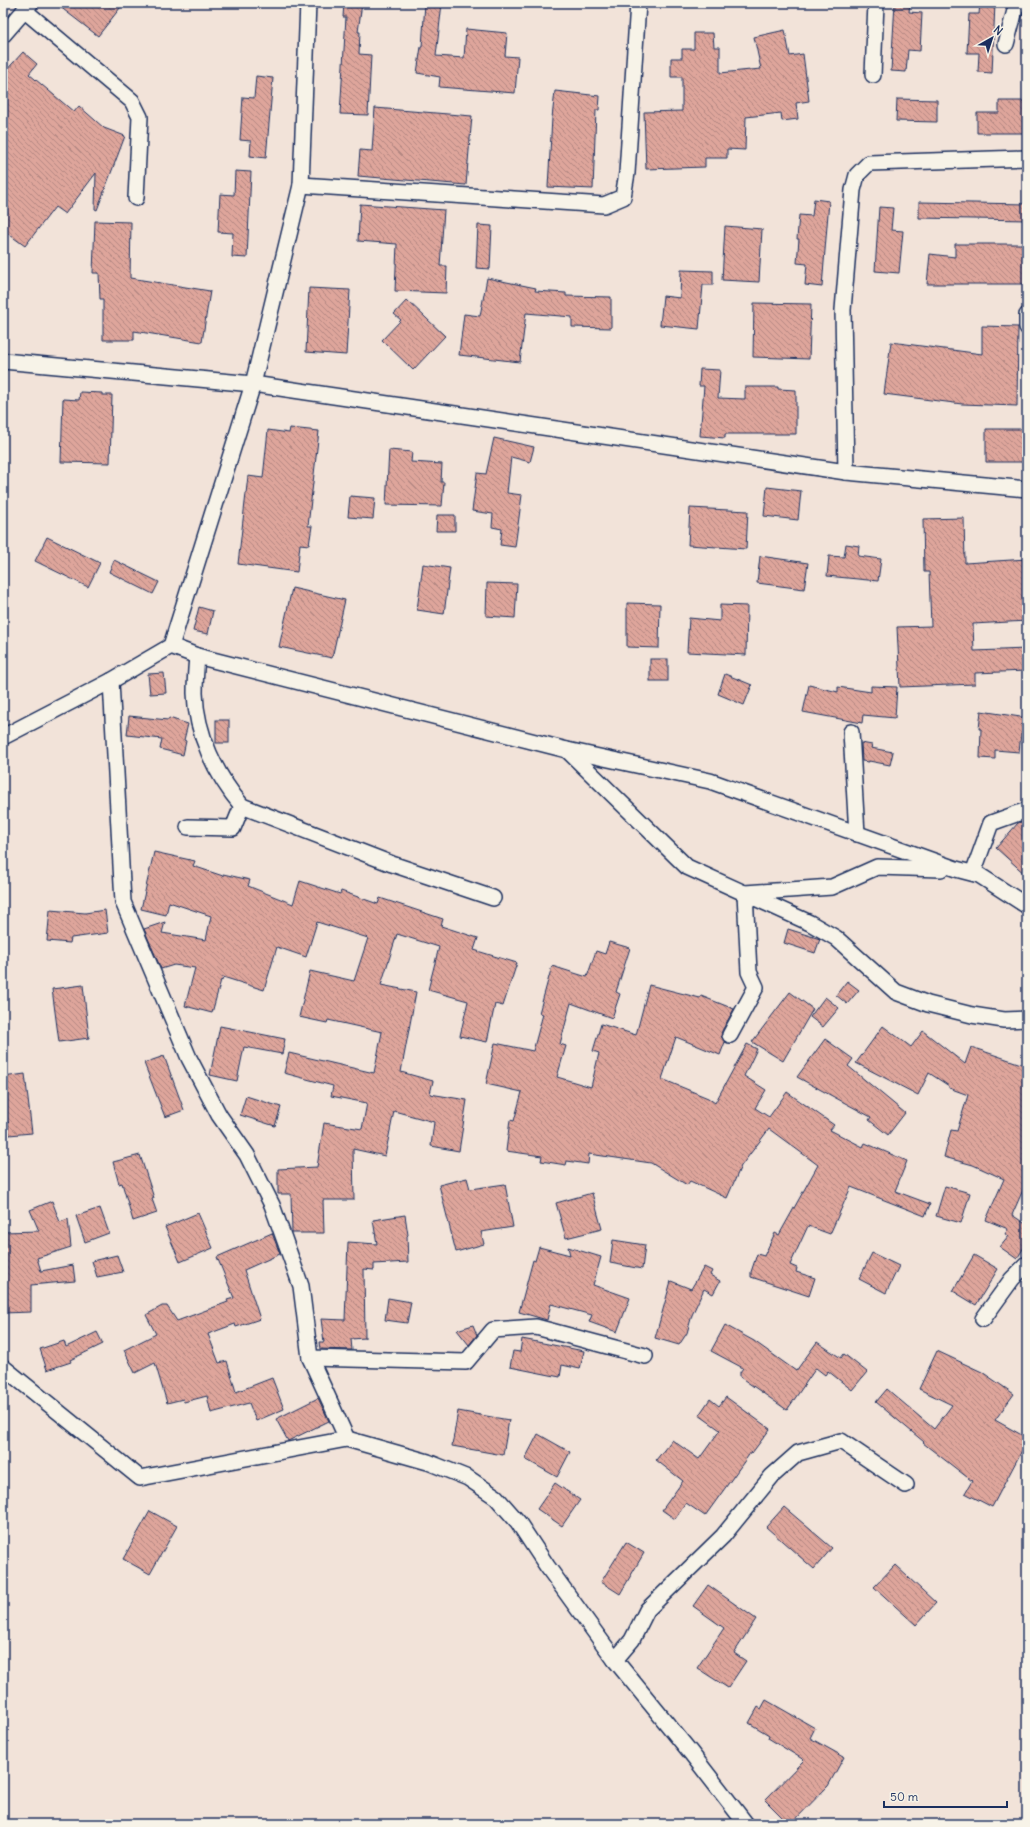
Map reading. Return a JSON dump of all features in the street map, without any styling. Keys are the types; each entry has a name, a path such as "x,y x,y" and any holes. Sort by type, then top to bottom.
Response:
{"street":[{"path":"3,737 111,681 171,646 253,384 301,185 308,3"},
{"path":"301,185 604,205 623,198 627,172 638,3"},
{"path":"873,75 876,3"},
{"path":"1006,44 1017,3"},
{"path":"3,35 27,6 132,101 140,117 136,198"},
{"path":"846,472 843,310 853,190 858,175 869,163 1027,158"},
{"path":"1027,315 1027,327"},
{"path":"3,361 253,384 846,472 1027,488"},
{"path":"171,646 197,656 567,750 710,781 956,869 973,873 1027,906"},
{"path":"197,656 195,694 199,720 209,754 230,792 242,806 392,864 492,898"},
{"path":"111,681 123,902 189,1058 219,1115 247,1155 272,1205 301,1286 310,1358 346,1439"},
{"path":"851,732 857,834"},
{"path":"567,750 688,867 745,893 836,938 896,992 928,1004 972,1015 1004,1020 1027,1019"},
{"path":"188,827 233,828 242,806"},
{"path":"973,873 991,823 1027,810"},
{"path":"745,893 832,887 877,867 956,869"},
{"path":"730,1035 756,987 749,972 745,893"},
{"path":"983,1319 1012,1279 1027,1264"},
{"path":"310,1358 466,1362 493,1330 536,1327 645,1356"},
{"path":"3,1367 140,1478 346,1439 428,1462 468,1478 496,1497 518,1522 547,1566 615,1660 691,1753 746,1824"},
{"path":"615,1660 632,1640 647,1610 722,1536 772,1476 798,1454 841,1441 906,1486"}],"building":[{"path":"55,3 124,3 98,36"},
{"path":"344,3 362,3 358,32 360,32 359,54 371,55 368,115 340,114 346,17 343,17"},
{"path":"425,3 442,3 436,56 464,58 466,29 507,33 505,56 518,57 515,93 439,87 440,77 417,73 422,47"},
{"path":"895,3 910,3 909,12 922,13 920,51 908,50 906,72 891,71"},
{"path":"980,3 995,3 992,73 978,72 979,53 967,53 969,14 979,14"},
{"path":"785,30 790,56 803,54 809,101 796,103 798,119 782,121 781,113 746,117 745,150 727,149 727,158 705,158 705,167 646,169 644,112 682,111 682,77 671,77 671,58 682,58 682,49 694,49 694,33 713,33 714,47 720,47 720,73 761,69 754,37"},
{"path":"23,52 37,64 29,74 74,112 79,106 104,128 125,136 97,210 95,209 96,173 65,214 55,207 25,246 3,230 3,74"},
{"path":"256,76 273,78 266,158 250,156 251,141 240,140 243,97 254,98"},
{"path":"555,91 600,96 599,110 596,110 593,189 548,187"},
{"path":"897,99 937,100 937,122 896,121"},
{"path":"999,101 1027,101 1027,133 977,133 977,113 999,113"},
{"path":"375,108 472,116 466,185 358,176 360,150 372,151"},
{"path":"235,171 251,172 247,258 232,257 233,233 218,232 220,194 234,195"},
{"path":"814,199 829,201 822,287 805,285 807,264 797,263 799,215 812,216"},
{"path":"919,202 1027,204 1027,220 919,218"},
{"path":"360,204 444,210 440,266 447,266 446,293 395,291 397,244 358,241"},
{"path":"879,207 893,208 891,230 903,231 899,273 875,271"},
{"path":"95,221 131,222 130,278 210,291 202,342 134,331 134,340 103,340 103,299 100,299 99,273 93,273"},
{"path":"478,225 492,226 490,269 476,268"},
{"path":"725,226 762,229 759,282 722,280"},
{"path":"955,244 1027,244 1027,284 927,284 930,254 955,257"},
{"path":"681,270 713,271 713,285 703,285 699,329 660,325 663,296 680,298"},
{"path":"487,278 536,288 535,291 566,293 566,296 611,297 611,328 572,327 572,317 526,313 520,362 459,355 464,314 480,316"},
{"path":"309,288 350,290 346,355 306,352"},
{"path":"407,300 445,336 413,370 382,340 401,320 394,314"},
{"path":"754,303 811,304 809,359 753,357"},
{"path":"982,326 1018,327 1017,406 962,404 884,394 891,342 982,354"},
{"path":"700,369 720,370 718,398 745,399 745,387 778,387 778,389 796,390 796,434 725,434 725,438 700,436 704,386 699,386"},
{"path":"80,392 112,395 110,463 61,462 63,399 79,400"},
{"path":"290,428 319,431 308,526 312,526 309,545 300,544 297,572 238,564 248,476 263,478 268,430 289,433"},
{"path":"986,429 1026,429 1027,462 986,462"},
{"path":"494,438 534,447 530,462 511,457 507,493 522,495 515,547 500,545 502,529 492,527 493,514 472,511 477,473 486,474"},
{"path":"389,450 412,452 411,462 442,464 441,482 444,482 442,506 386,505"},
{"path":"767,487 801,491 798,520 764,516"},
{"path":"350,496 375,498 373,519 348,517"},
{"path":"690,508 748,511 746,549 688,545"},
{"path":"437,515 455,515 455,531 436,531"},
{"path":"964,518 965,563 1027,559 1027,621 973,624 974,651 1027,649 1027,671 975,673 975,684 900,687 897,627 931,626 929,572 924,572 923,519"},
{"path":"47,537 100,563 88,587 35,561"},
{"path":"846,544 859,546 858,556 881,559 878,581 827,576 829,556 844,557"},
{"path":"760,556 808,563 804,589 757,583"},
{"path":"114,560 159,582 153,594 109,572"},
{"path":"423,564 450,568 444,614 417,610"},
{"path":"487,583 517,584 515,618 486,616"},
{"path":"292,588 345,600 332,658 279,647"},
{"path":"627,603 660,604 659,648 627,647"},
{"path":"720,605 747,606 746,655 687,652 689,618 720,621"},
{"path":"199,607 213,611 208,634 193,631"},
{"path":"650,659 668,659 668,681 650,681"},
{"path":"164,673 166,693 150,694 148,674"},
{"path":"725,674 752,685 744,705 718,694"},
{"path":"809,685 838,692 838,687 871,692 871,686 897,687 895,718 863,715 862,723 803,712"},
{"path":"981,711 1027,718 1027,735 1021,734 1019,752 995,750 995,759 980,758 981,729 979,729"},
{"path":"129,716 168,720 169,718 188,724 184,740 186,741 183,755 160,749 162,739 127,735"},
{"path":"216,720 229,720 229,743 216,743"},
{"path":"861,743 872,745 871,748 893,752 890,765 862,761"},
{"path":"1027,820 1027,876 996,848 1018,823"},
{"path":"154,852 195,861 193,866 223,876 223,874 250,880 248,886 293,904 300,881 340,894 341,891 378,904 380,898 443,919 441,926 478,938 474,950 517,963 503,1006 495,1004 487,1042 460,1036 468,1001 428,990 439,947 397,934 381,985 416,992 401,1072 433,1081 430,1094 467,1100 459,1151 431,1146 434,1122 394,1111 385,1156 353,1149 354,1200 323,1200 324,1233 292,1233 291,1194 278,1194 278,1169 317,1167 324,1123 362,1129 367,1103 331,1096 333,1086 284,1073 289,1053 374,1073 382,1032 328,1020 327,1023 299,1017 310,971 354,981 368,938 317,922 306,957 277,947 264,990 223,977 212,1013 185,1006 195,968 174,965 161,969 144,929 165,922 162,933 206,940 211,916 169,902 166,915 141,909"},
{"path":"50,910 85,913 105,910 108,933 71,938 70,943 47,941"},
{"path":"788,929 820,939 815,953 784,943"},
{"path":"609,942 630,948 616,992 620,994 612,1018 571,1003 560,1044 566,1046 557,1077 591,1087 599,1053 593,1051 601,1024 636,1035 649,985 700,998 701,996 734,1009 722,1031 721,1036 725,1042 720,1055 676,1037 662,1079 708,1098 715,1103 747,1044 757,1049 744,1076 766,1090 755,1108 769,1117 787,1092 834,1125 830,1130 863,1147 865,1143 907,1161 895,1191 930,1204 925,1216 851,1187 830,1234 808,1226 790,1265 797,1268 796,1272 815,1278 809,1296 751,1277 751,1272 757,1254 764,1256 775,1233 779,1235 818,1165 769,1129 741,1166 727,1198 690,1181 687,1185 651,1163 589,1154 588,1164 567,1161 566,1165 541,1161 542,1156 506,1151 510,1120 514,1121 522,1092 486,1084 495,1043 533,1051 543,1014 539,1013 552,966 587,977 596,951 605,954"},
{"path":"847,981 859,990 847,1004 836,995"},
{"path":"83,985 89,1038 59,1042 52,989"},
{"path":"790,992 813,1009 783,1061 752,1042"},
{"path":"825,997 839,1008 823,1027 810,1017"},
{"path":"220,1026 285,1039 282,1054 244,1047 237,1081 210,1075"},
{"path":"883,1026 911,1047 923,1031 965,1064 971,1047 1027,1066 1026,1190 1023,1190 1012,1215 1027,1225 1027,1242 1017,1259 1000,1247 1009,1236 1005,1234 1008,1229 986,1220 1004,1179 973,1165 944,1157 951,1130 957,1131 968,1095 949,1088 949,1086 929,1073 918,1095 856,1063"},
{"path":"825,1039 853,1059 848,1066 905,1113 888,1135 869,1120 871,1117 797,1077"},
{"path":"164,1056 184,1110 165,1117 144,1063"},
{"path":"25,1074 32,1133 9,1135 8,1122 3,1122 3,1102 5,1102 3,1077"},
{"path":"246,1096 281,1107 275,1126 240,1115"},
{"path":"140,1155 154,1198 152,1199 157,1213 133,1221 122,1183 119,1184 113,1162"},
{"path":"467,1178 470,1189 505,1184 513,1227 481,1232 484,1244 456,1252 439,1185"},
{"path":"945,1186 970,1193 961,1223 936,1216"},
{"path":"592,1193 602,1229 566,1238 556,1203"},
{"path":"52,1201 60,1222 68,1219 71,1247 37,1258 41,1271 73,1265 75,1281 31,1285 31,1312 3,1313 3,1232 39,1231 30,1210"},
{"path":"100,1208 109,1233 85,1242 76,1216"},
{"path":"198,1213 213,1248 180,1262 165,1227"},
{"path":"405,1215 408,1235 408,1262 374,1264 374,1270 364,1269 365,1338 351,1339 352,1350 320,1349 319,1342 324,1342 321,1319 345,1320 348,1242 377,1244 373,1220"},
{"path":"272,1233 280,1254 244,1270 260,1319 236,1327 235,1324 208,1334 219,1363 227,1361 236,1392 272,1378 284,1409 256,1421 249,1403 211,1413 207,1396 184,1402 183,1399 167,1403 155,1363 135,1373 124,1350 156,1334 146,1315 162,1306 167,1306 177,1321 228,1302 227,1300 234,1298 217,1257"},
{"path":"613,1240 645,1245 642,1269 610,1263"},
{"path":"539,1247 570,1255 568,1247 601,1257 593,1285 630,1298 617,1332 589,1322 592,1315 551,1304 547,1320 519,1312 533,1260 535,1261"},
{"path":"872,1253 899,1266 886,1293 859,1279"},
{"path":"117,1255 123,1272 97,1277 92,1261"},
{"path":"974,1255 998,1269 976,1305 953,1291"},
{"path":"704,1267 712,1271 710,1275 720,1281 713,1294 704,1289 692,1315 687,1333 679,1345 655,1338 671,1281 691,1289"},
{"path":"388,1298 411,1302 407,1323 385,1320"},
{"path":"473,1325 477,1335 469,1345 457,1330"},
{"path":"725,1325 754,1341 796,1371 817,1342 841,1358 844,1354 867,1372 852,1390 828,1371 825,1375 816,1368 787,1410 740,1377 740,1372 743,1368 711,1351"},
{"path":"97,1332 103,1344 70,1360 71,1362 47,1370 40,1349 64,1341 66,1347"},
{"path":"522,1339 584,1351 580,1369 562,1365 560,1377 510,1367 513,1351 520,1352"},
{"path":"937,1351 982,1372 1014,1394 995,1420 1027,1438 1027,1441 992,1507 965,1493 972,1481 923,1443 924,1442 876,1402 887,1389 934,1429 952,1405 919,1389"},
{"path":"726,1397 770,1429 752,1453 751,1452 705,1516 686,1503 675,1519 662,1510 683,1481 656,1460 672,1440 699,1459 720,1430 699,1415 710,1399 719,1406"},
{"path":"318,1398 329,1421 288,1441 276,1419"},
{"path":"458,1411 509,1420 503,1455 452,1446"},
{"path":"538,1434 570,1452 557,1477 525,1459"},
{"path":"555,1483 580,1500 562,1526 537,1509"},
{"path":"784,1507 832,1548 814,1569 766,1527"},
{"path":"150,1511 177,1526 150,1574 123,1559"},
{"path":"626,1542 644,1553 620,1594 601,1582"},
{"path":"895,1565 936,1603 916,1625 874,1587"},
{"path":"708,1585 756,1619 734,1653 746,1661 728,1688 697,1668 724,1628 693,1606"},
{"path":"766,1700 815,1728 810,1738 844,1757 828,1786 791,1824 789,1824 765,1800 804,1760 768,1738 769,1735 749,1723 758,1707 761,1709"}]}
